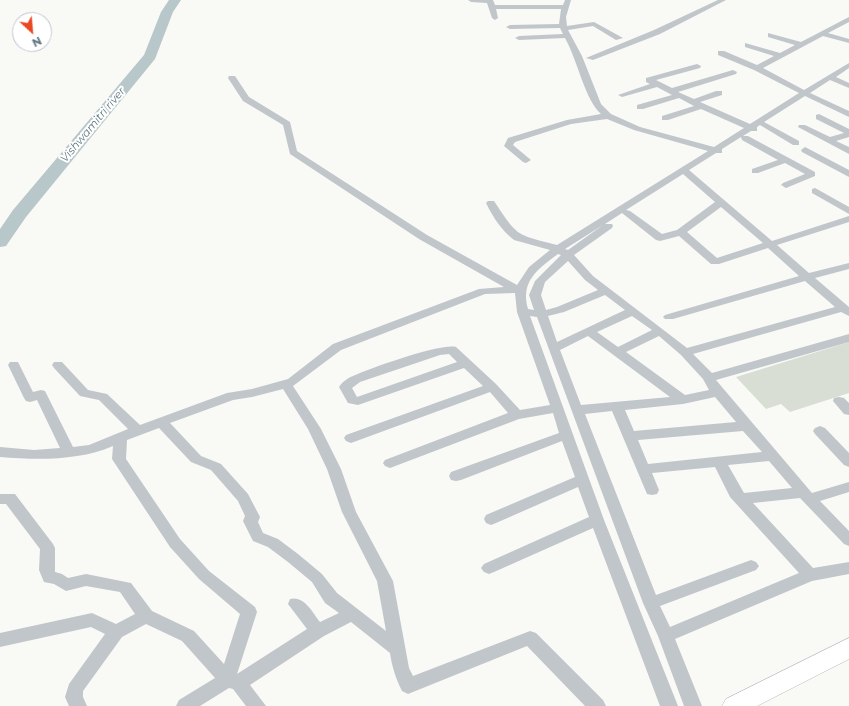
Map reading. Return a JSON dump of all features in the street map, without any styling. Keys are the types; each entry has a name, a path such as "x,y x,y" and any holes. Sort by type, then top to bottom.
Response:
{"main road":[{"path":"734,706 849,648"}],"street":[{"path":"472,0 489,1 495,18"},
{"path":"590,58 661,30 723,0"},
{"path":"491,7 566,3 561,15 565,31 577,54 600,109 607,116 617,123 719,151"},
{"path":"514,6 520,18"},
{"path":"757,68 849,20"},
{"path":"519,38 565,31 594,24 619,38"},
{"path":"510,27 565,31"},
{"path":"824,34 849,42"},
{"path":"771,35 803,45"},
{"path":"748,45 780,55"},
{"path":"721,53 757,68 849,114"},
{"path":"834,79 849,65"},
{"path":"697,66 648,80 754,130 796,144"},
{"path":"640,107 733,72"},
{"path":"668,706 582,480 523,312 519,289 524,280 532,271 627,213 719,151 808,94 834,79 849,73"},
{"path":"232,78 246,98 287,124 292,152 312,162 423,237 519,289"},
{"path":"834,79 849,86"},
{"path":"622,95 658,84"},
{"path":"665,118 719,93"},
{"path":"526,160 508,146 511,140 570,122 607,116"},
{"path":"819,117 849,133"},
{"path":"802,127 849,151"},
{"path":"754,130 786,160 812,174 786,185"},
{"path":"828,140 849,133"},
{"path":"804,150 849,174"},
{"path":"755,171 786,160"},
{"path":"808,166 824,161"},
{"path":"686,173 771,244 806,277 846,310"},
{"path":"686,173 563,252 540,281 535,295 553,348 651,603 666,636 693,706"},
{"path":"816,191 849,211"},
{"path":"627,213 658,237 665,237 681,232 721,202"},
{"path":"491,203 501,221 509,231 518,238 563,252 589,278 660,331 685,352 710,378 710,383 806,495 849,540"},
{"path":"681,232 715,262 849,219"},
{"path":"669,317 849,266"},
{"path":"0,452 34,455 91,450 160,421 231,396 252,393 286,384 300,376 337,347 483,291 519,289"},
{"path":"523,312 542,314 560,310 606,291"},
{"path":"685,352 846,310"},
{"path":"553,348 633,311"},
{"path":"617,352 660,331"},
{"path":"590,332 683,400"},
{"path":"710,378 849,338"},
{"path":"466,363 358,401 352,400 345,387 348,383 356,379 439,351 452,350 492,387 517,415"},
{"path":"14,365 30,398 42,394 69,452"},
{"path":"58,365 84,393 103,397 138,431"},
{"path":"286,384 314,429 334,469 350,512 385,581 401,668 408,686 530,638 597,706"},
{"path":"351,438 492,387"},
{"path":"577,410 683,400 718,392"},
{"path":"839,401 849,411"},
{"path":"617,406 631,436 652,490"},
{"path":"390,463 517,415 557,408"},
{"path":"160,421 196,459 216,467 243,498 253,517 250,521 258,536 273,543 317,578 331,598 350,615 398,650"},
{"path":"631,436 747,426"},
{"path":"820,431 849,462"},
{"path":"456,476 566,435"},
{"path":"120,437 119,459 174,543 204,575 249,612 232,681"},
{"path":"644,469 773,456"},
{"path":"718,461 736,493 810,575"},
{"path":"491,519 582,480"},
{"path":"742,500 806,495 849,488"},
{"path":"589,497 610,494"},
{"path":"0,499 10,498 48,548 47,570 49,578 57,578 66,586 86,580 125,588 146,616 188,636 257,706"},
{"path":"489,568 597,520"},
{"path":"651,603 750,566"},
{"path":"666,636 810,575 849,568"},
{"path":"296,604 318,631"},
{"path":"185,706 232,681 318,631 350,615"},
{"path":"78,706 74,697 75,689 116,632 146,616"},
{"path":"0,640 92,620 116,632"}],"shaded area":[{"path":"849,342 849,393 790,412 781,404 766,409 736,377"}],"waterway":[{"name":"Vishwamitri river","path":"0,242 19,214 150,56 167,12 175,0"}]}
